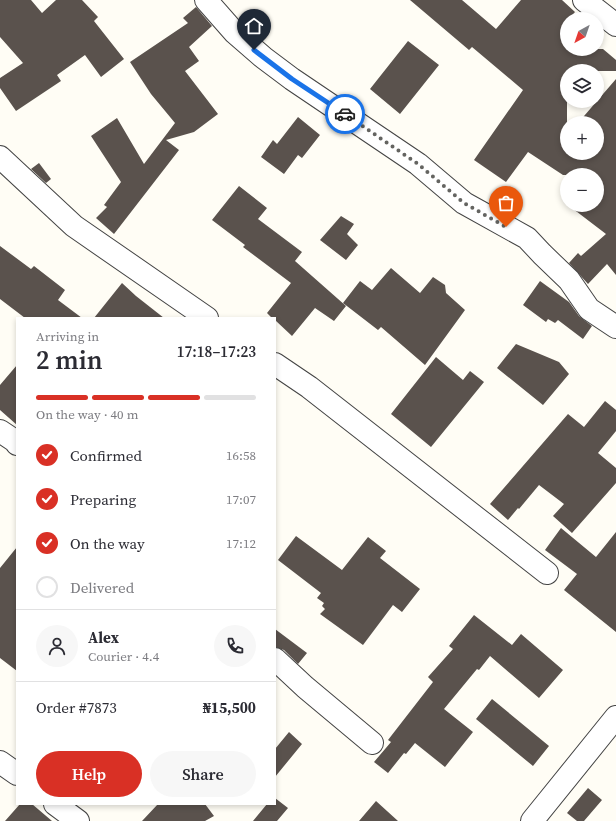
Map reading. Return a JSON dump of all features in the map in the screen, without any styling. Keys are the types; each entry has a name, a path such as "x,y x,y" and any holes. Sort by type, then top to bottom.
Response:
{"street":[{"path":"206,0 235,34 269,62 418,164 464,203 527,238 569,280 589,308 616,327"},
{"path":"584,0 616,25"},
{"path":"0,157 74,226 206,317"},
{"path":"276,365 309,387 547,573"},
{"path":"0,431 16,442"},
{"path":"276,660 305,688 372,743"},
{"path":"532,821 616,717"},
{"path":"0,762 16,773"},
{"path":"57,805 78,821"}],"building":[{"path":"0,0 31,0 42,13 56,0 82,0 98,17 94,21 124,59 101,77 85,55 57,75 61,81 16,111 0,88 0,78 23,63 0,37"},
{"path":"410,0 462,0 496,29 521,0 562,0 575,12 560,12 560,56 604,56 604,50 616,60 616,71 604,71 604,64 560,64 560,108 567,108 567,116 560,116 560,160 604,160 604,116 584,116 591,108 604,108 604,93 616,79 616,275 607,264 588,284 569,263 578,253 581,256 606,234 577,212 604,212 604,168 560,168 560,173 528,152 506,182 474,160 523,90 472,47 469,50"},
{"path":"196,7 212,26 189,47 199,61 185,71 218,114 194,132 166,140 179,150 114,234 96,218 107,207 104,205 121,182 91,136 117,118 144,164 175,123 151,94 130,62 188,23 183,18"},
{"path":"408,41 439,65 400,114 370,89"},
{"path":"298,117 320,135 302,158 298,155 284,174 261,157 273,140 277,144"},
{"path":"39,163 51,179 46,183 31,169"},
{"path":"239,186 267,208 258,219 302,252 295,261 346,306 334,321 315,308 292,336 276,321 276,317 271,317 267,313 291,283 243,247 245,245 212,220"},
{"path":"341,216 354,224 347,234 358,245 346,260 320,240"},
{"path":"0,246 31,269 34,266 65,290 58,300 81,317 24,317 0,299"},
{"path":"391,268 420,293 433,277 445,285 446,293 465,310 425,365 381,327 378,330 343,303 360,281 372,290"},
{"path":"540,281 569,302 579,316 592,326 583,339 558,320 555,323 548,319 546,322 523,305"},
{"path":"122,283 163,317 95,317"},
{"path":"516,344 559,362 569,374 543,405 497,368"},
{"path":"436,357 463,380 470,371 484,382 431,447 391,414"},
{"path":"16,366 16,424 0,410 0,385"},
{"path":"605,401 616,410 616,431 598,453 616,468 616,483 572,533 553,516 564,504 539,485 508,520 490,504 568,414 584,427"},
{"path":"561,528 596,557 616,532 616,632 564,590 577,574 545,550"},
{"path":"296,536 342,570 368,537 386,551 380,558 420,589 402,612 393,605 363,645 320,614 325,609 322,606 324,603 317,598 321,593 278,560"},
{"path":"16,548 16,670 0,658 0,568"},
{"path":"474,615 512,645 521,634 563,670 539,698 490,656 479,670 477,669 444,709 473,732 445,767 415,743 406,754 404,753 388,773 374,762 391,742 388,740 433,682 428,677 453,649 449,646"},
{"path":"276,630 307,653 298,664 284,650 276,647"},
{"path":"492,699 549,746 533,766 476,719"},
{"path":"289,732 302,744 276,776 276,748"},
{"path":"588,788 602,800 584,821 577,821 567,813"},
{"path":"276,799 288,808 277,821 253,821 266,805 276,805"},
{"path":"376,801 398,821 359,821"},
{"path":"19,805 33,805 52,821 5,821"},
{"path":"157,805 206,805 214,816 205,821 142,821"}],"way so far":[{"path":"345,114 418,164 464,203 506,227"}],"route":[{"path":"254,50 292,79 345,114"}]}
